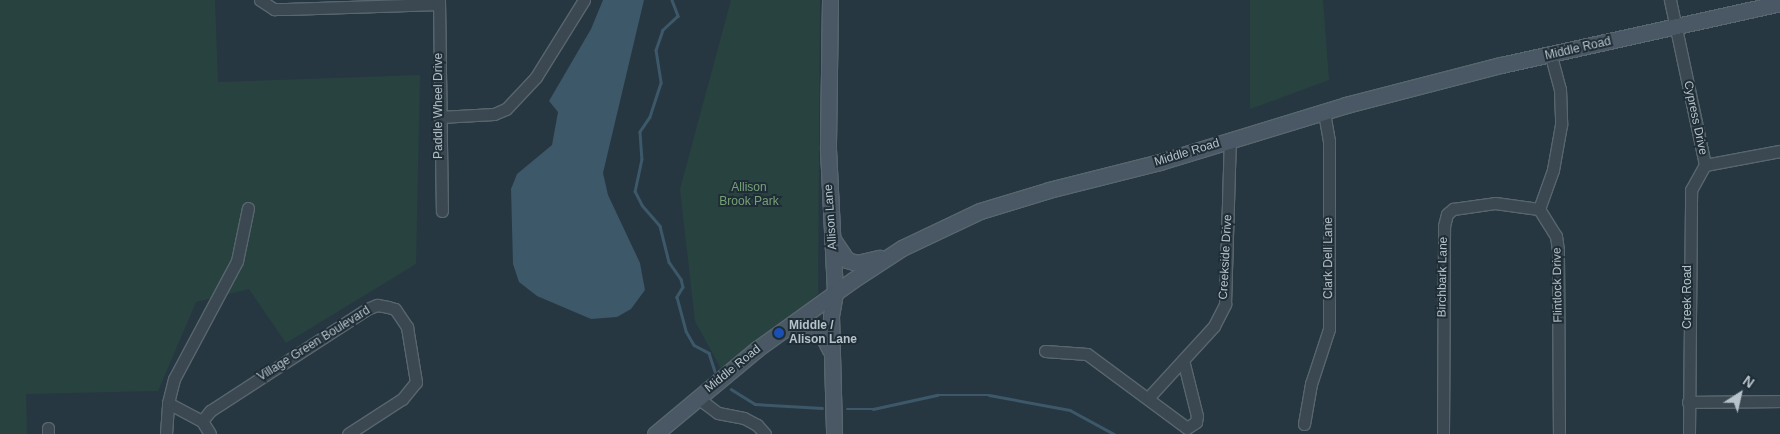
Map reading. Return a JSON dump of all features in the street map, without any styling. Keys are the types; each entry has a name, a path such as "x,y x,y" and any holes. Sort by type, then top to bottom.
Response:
{"main road":[{"name":"Allison Lane","path":"830,0 828,164 835,293 831,316 834,434"},
{"name":"Middle Road","path":"655,434 782,331 890,255 980,211 1049,190 1160,162 1324,112 1500,65 1551,56 1676,25 1780,3"},
{"path":"833,238 847,260 870,262 890,255"},
{"path":"782,331 793,326 810,327 822,334 829,345 832,362"}],"street":[{"path":"260,0 274,9 396,2 439,2"},
{"path":"440,117 494,114 506,109 536,77 584,0"},
{"name":"Cypress Drive","path":"1670,0 1705,165 1780,151"},
{"name":"Paddle Wheel Drive","path":"439,2 442,211"},
{"path":"1539,210 1553,170 1561,125 1560,89 1551,56"},
{"name":"Clark Dell Lane","path":"1304,424 1307,402 1329,329 1328,141 1324,112"},
{"name":"Creekside Drive","path":"1149,397 1214,326 1225,304 1230,140"},
{"name":"Creek Road","path":"1689,434 1691,190 1705,165"},
{"name":"Birchbark Lane","path":"1443,434 1444,226 1447,214 1453,210 1495,203 1539,210"},
{"path":"166,434 168,403 185,353 221,295 237,260 248,208"},
{"name":"Flintlock Drive","path":"1539,210 1556,236 1558,251 1559,434"},
{"name":"Village Green Boulevard","path":"202,422 210,411 367,309 377,305 395,309 407,327 416,382 402,399 348,434"},
{"path":"1045,351 1087,354 1149,397 1184,428 1196,422 1183,360"},
{"path":"698,398 718,413 744,418 758,425 765,434"},
{"path":"1688,402 1780,401"},
{"path":"168,403 202,422 210,434"}],"green space":[{"path":"0,0 215,0 218,82 420,75 416,264 286,343 249,289 196,302 158,391 26,394 27,434 0,434"},
{"name":"Allison Brook Park","path":"731,0 820,0 818,294 725,376 695,321 680,189"},
{"path":"1250,0 1323,0 1329,80 1250,109"}],"water":[{"path":"603,0 644,0 603,173 608,195 640,263 645,290 631,309 617,317 591,319 537,296 519,282 513,264 511,189 517,174 552,145 558,112 549,101 591,29"}],"waterway":[{"path":"672,0 678,16 663,30 656,50 661,83 650,117 640,132 642,159 635,191 642,205 660,226 669,262 681,279 683,287 677,297 686,331 694,345 709,353 715,371"},
{"path":"731,389 755,404 822,408"},
{"path":"847,409 873,409 937,395 989,395 1070,410 1114,434"}],"place":[{"name":"Middle / Alison Lane","path":"779,333"}]}
